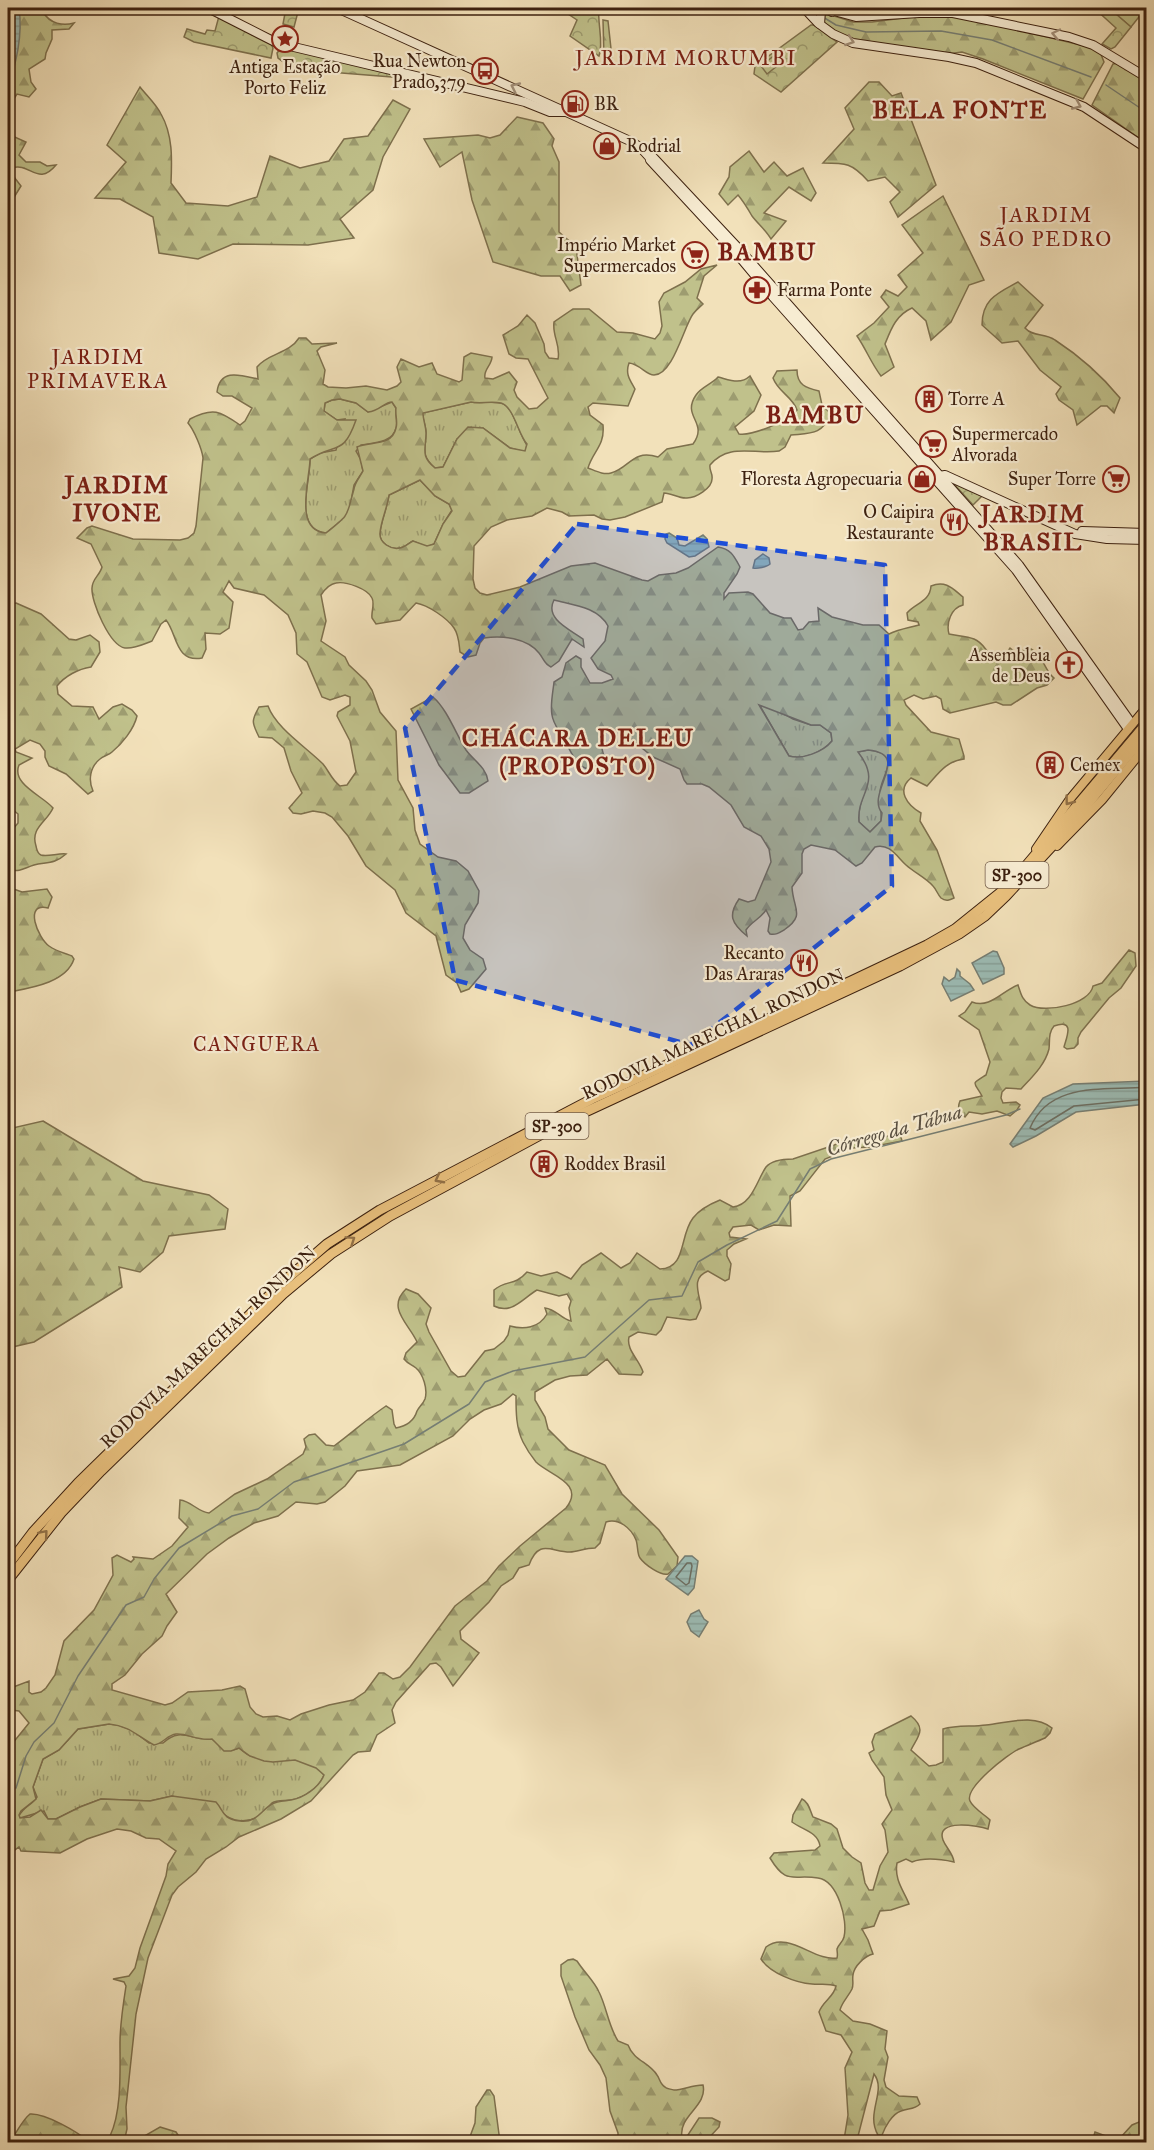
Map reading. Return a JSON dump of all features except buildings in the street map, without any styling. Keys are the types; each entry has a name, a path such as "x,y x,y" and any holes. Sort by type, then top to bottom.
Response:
{"highway":[{"name":"RODOVIA MARECHAL RONDON","path":"8,1565 33,1532 78,1483 305,1261 354,1225 380,1210 592,1099 927,945 955,929 980,911 1028,869 1146,724"},
{"name":"RODOVIA MARECHAL RONDON","path":"8,1580 61,1513 101,1471 283,1294 331,1254 377,1223 568,1120 930,951 985,916 1146,734"}],"main road":[{"path":"1028,869 1070,799 1146,708"},
{"path":"1028,869 1086,818 1146,747"}],"street":[{"path":"337,8 640,147 739,252 938,477 1020,565 1130,726"},
{"path":"805,8 812,8"},
{"path":"805,8 833,34 853,43 976,63 1084,107 1146,148"},
{"path":"829,8 853,17"},
{"path":"215,9 277,43 525,102 550,112 568,112"},
{"path":"820,24 823,9 842,16 853,17 920,13 967,15 1077,39 1093,45 1146,77"},
{"path":"938,477 945,475 1068,530 1089,537 1146,540"},
{"path":"1068,530 1146,534"}],"highlighted area":[{"path":"577,524 885,565 892,886 691,1045 455,980 405,728"}],"green space":[{"path":"8,8 44,8 43,12 53,22 74,23 69,29 52,30 52,39 45,59 29,69 31,82 36,89 29,97 17,94 8,108"},
{"path":"286,8 299,8 294,27 283,24"},
{"path":"559,8 599,8 601,45 599,56 570,36 577,20"},
{"path":"1094,8 1109,8 1131,27 1111,49 1102,44 1116,28"},
{"path":"1109,8 1136,8 1142,13 1131,27"},
{"path":"828,14 853,22 942,15 968,18 1093,48 1100,52 1104,62 1083,99 962,52 947,54 878,45 845,38 823,23 824,16"},
{"path":"219,16 271,44 273,48 271,58 194,42 184,37 187,29 205,34 207,30 215,31"},
{"path":"603,20 608,21 611,62 604,58"},
{"path":"811,25 815,25 837,42 781,92 754,74 755,66"},
{"path":"282,47 446,86 392,77 329,72 282,61 278,58 277,53"},
{"path":"776,54 782,62 767,74 761,66"},
{"path":"1119,63 1146,80 1146,143 1092,105 1113,64"},
{"path":"869,82 879,82 892,96 901,93 936,185 898,217 890,202 900,192 885,177 868,181 848,165 823,163 854,129 845,108"},
{"path":"140,87 157,107 165,122 171,147 171,183 186,203 228,206 257,197 270,156 300,168 329,161 344,139 368,136 393,100 410,109 383,157 373,190 340,219 354,238 308,245 233,244 198,259 159,253 153,217 120,199 95,198 126,162 107,145"},
{"path":"517,117 543,123 554,139 552,146 559,162 559,232 576,247 581,285 570,291 560,276 541,276 493,262 472,200 462,152 440,167 424,139 478,135 490,138 500,135"},
{"path":"8,134 26,142 19,155 26,162 40,162 47,166 56,165 44,174 24,168 12,168 11,173 21,186 8,207"},
{"path":"749,151 764,172 774,162 787,176 803,168 816,193 811,201 789,187 764,213 786,221 771,239 738,195 728,205 719,194 729,177 730,167"},
{"path":"943,196 984,280 969,285 951,322 931,340 926,321 912,308 902,314 885,344 894,367 881,376 857,336 889,307 881,297 886,290 898,296 907,287 898,275 923,253 902,225"},
{"path":"717,265 704,276 697,298 703,304 690,320 667,367 661,373 654,375 629,363 628,374 635,389 628,406 593,403 588,407 590,415 603,425 603,432 588,468 602,473 611,473 642,455 658,457 667,449 693,444 698,430 691,409 692,403 698,392 718,377 739,381 750,376 761,395 754,411 735,427 739,434 752,433 770,427 797,410 792,401 775,383 773,378 777,371 797,370 797,375 803,385 819,391 822,405 831,414 828,421 815,432 791,435 785,447 779,451 734,452 717,458 710,465 712,477 709,486 691,498 664,493 662,502 625,517 610,520 594,515 569,516 547,508 532,516 507,520 491,527 474,546 475,588 487,595 520,587 571,566 595,563 648,581 659,575 676,573 688,568 718,547 729,551 740,567 724,593 724,599 729,593 753,594 770,613 791,618 798,630 803,629 809,622 819,621 818,608 832,617 863,625 879,625 889,634 919,625 918,622 908,620 907,613 928,596 931,586 941,584 952,588 963,597 963,605 955,609 950,616 949,634 974,639 994,656 1006,654 1010,648 1015,652 1031,649 1039,655 1054,678 1047,685 1037,688 1011,705 996,702 950,713 943,709 941,699 936,696 923,699 914,695 904,700 931,732 959,739 964,756 964,759 952,762 943,769 927,786 911,778 904,787 908,802 921,813 920,821 937,850 954,898 946,900 941,898 930,883 885,847 875,847 862,863 856,866 835,850 811,845 804,849 802,873 792,887 797,911 795,920 781,932 770,934 768,931 770,918 766,910 746,930 747,936 737,927 732,914 739,899 748,902 755,900 771,862 769,849 761,836 744,827 731,805 709,787 702,784 687,784 680,769 653,757 626,735 610,728 603,732 601,741 603,754 609,767 606,771 596,771 582,766 573,757 555,723 551,707 554,682 562,677 566,663 576,656 581,659 581,667 590,683 602,683 613,679 611,675 598,669 591,658 605,641 608,626 604,620 592,611 554,600 552,607 556,618 583,639 584,647 572,639 559,661 551,667 528,644 506,637 484,638 476,655 468,657 460,652 457,634 451,624 431,609 416,603 400,620 376,624 372,618 373,603 370,595 351,584 331,584 321,595 326,621 321,641 345,657 349,665 366,681 380,712 396,731 398,780 413,808 415,830 420,844 438,857 456,861 468,871 479,891 478,903 465,925 463,938 470,950 483,959 486,969 469,989 461,992 457,983 446,975 436,936 406,913 395,890 366,866 348,836 332,817 313,811 293,813 289,808 302,793 291,771 284,748 272,738 259,737 253,722 259,707 268,706 278,722 323,764 340,786 347,785 356,772 350,741 337,716 338,712 350,705 350,697 345,695 330,700 322,697 307,662 297,654 296,633 288,615 264,595 234,588 229,581 223,592 233,602 229,628 220,634 205,633 206,649 202,658 193,658 182,652 166,620 161,624 152,641 125,648 113,640 102,622 95,603 92,585 102,567 91,544 77,538 92,526 133,539 180,540 194,533 203,458 193,430 188,423 190,419 205,413 216,412 240,425 252,408 232,396 223,396 217,392 222,379 232,375 258,379 257,367 262,362 290,347 299,338 306,338 312,344 337,343 321,347 317,351 325,370 323,384 328,387 366,386 387,390 401,382 397,367 401,359 419,367 432,363 437,374 459,382 462,380 464,357 471,353 492,357 485,372 485,378 493,379 509,372 517,382 514,390 517,397 529,409 537,408 548,398 528,359 516,358 509,354 503,335 518,326 527,315 535,323 549,358 558,359 554,322 573,309 589,309 617,332 633,333 655,339 662,326 659,302 664,293 685,282 701,269","holes":["340,399 356,403 368,412 392,402 396,408 397,423 394,434 390,438 357,447 363,471 355,484 346,514 326,533 316,530 306,514 310,459 343,444 356,420 337,420 324,411 325,403","471,402 501,403 513,415 527,444 525,451 510,448 483,428 468,427 457,439 443,467 435,468 426,456 426,430 423,413","420,480 435,496 449,504 452,511 434,544 427,546 413,541 404,547 397,548 389,547 381,540 380,533 389,495","759,705 811,725 820,725 831,733 832,741 823,749 806,756 789,756","868,750 881,753 887,759 888,766 879,795 881,821 870,832 859,822 861,803 869,781 865,763 858,752"]},
{"path":"1018,282 1043,305 1025,328 1032,333 1055,340 1098,374 1120,398 1114,413 1107,406 1101,406 1077,425 1073,410 1059,400 1056,394 1061,387 1040,370 1018,341 1002,343 982,325 985,309 992,298"},
{"path":"340,399 356,403 368,412 392,402 396,408 397,426 391,437 377,443 361,445 356,451 363,471 354,485 349,512 326,533 316,530 309,523 306,513 310,459 320,453 336,450 345,419 337,420 324,411 325,403"},
{"path":"471,402 496,402 508,407 527,445 525,452 510,448 483,428 457,439 443,467 435,468 426,455 426,430 422,413"},
{"path":"420,480 435,496 449,504 452,510 434,544 427,547 413,541 400,548 389,547 381,540 380,533 389,495"},
{"path":"953,483 982,496 973,505"},
{"path":"16,603 41,614 69,639 76,640 90,635 99,642 100,652 91,667 77,671 64,679 57,686 58,694 72,706 93,707 99,719 113,707 122,704 137,716 124,741 94,766 90,778 93,791 88,794 66,774 49,766 45,751 40,744 30,740 15,749 16,752 32,758 19,765 20,778 29,789 53,808 35,834 37,851 44,855 66,854 54,861 20,870 10,870 8,865 9,844 13,829 18,823 18,814 12,809 8,813 8,605"},
{"path":"433,697 447,715 466,750 487,776 488,781 469,793 460,793 439,765 411,709"},
{"path":"759,704 793,719 811,725 820,725 831,733 832,741 823,749 812,754 800,757 789,756"},
{"path":"868,750 885,755 888,760 880,792 881,821 870,832 859,822 859,812 868,779 864,762 857,752"},
{"path":"8,887 22,892 47,889 52,897 48,908 36,910 34,915 37,929 49,946 74,959 70,967 55,979 37,986 9,992"},
{"path":"1129,950 1135,953 1136,966 1121,988 1109,998 1081,1032 1078,1044 1074,1048 1064,1047 1068,1034 1067,1027 1061,1024 1054,1026 1050,1034 1047,1055 1038,1070 1021,1089 1006,1088 1002,1092 1003,1103 1016,1102 1020,1105 1017,1110 1010,1116 997,1111 982,1114 969,1112 965,1117 960,1112 960,1101 982,1096 975,1084 986,1075 990,1062 979,1030 959,1016 972,1002 985,1003 1018,985 1023,999 1030,1005 1037,1008 1066,1006 1084,998 1093,986 1102,983"},
{"path":"43,1121 143,1181 209,1195 228,1209 225,1229 169,1236 163,1252 140,1272 119,1267 122,1287 34,1342 8,1348 8,1129"},
{"path":"897,1132 902,1141 852,1148 825,1159 800,1191 790,1196 791,1226 774,1225 759,1230 751,1225 733,1227 729,1233 730,1237 746,1239 727,1250 731,1264 729,1279 725,1281 708,1271 699,1278 697,1287 701,1308 696,1319 667,1317 656,1335 638,1332 629,1337 629,1346 643,1372 641,1375 619,1374 607,1359 587,1375 555,1380 535,1392 535,1400 545,1417 548,1429 569,1450 605,1465 622,1494 659,1530 678,1557 677,1566 668,1574 657,1572 649,1567 639,1556 636,1540 631,1532 624,1525 615,1521 606,1522 600,1543 595,1548 570,1552 541,1549 529,1565 519,1568 513,1578 501,1586 489,1602 460,1631 461,1639 479,1653 453,1686 441,1667 436,1663 430,1664 396,1702 392,1710 395,1723 377,1735 370,1751 353,1755 311,1801 281,1819 239,1837 206,1859 172,1895 148,1958 136,2014 124,2142 92,2142 110,2136 117,2115 121,2029 126,1986 124,1982 113,1979 129,1976 135,1968 168,1864 176,1851 159,1839 146,1838 131,1831 117,1829 87,1839 60,1853 21,1851 19,1847 8,1855 8,1833 13,1825 14,1798 8,1801 8,1747 29,1723 19,1711 8,1712 8,1689 29,1681 29,1692 32,1694 46,1688 55,1675 64,1641 94,1610 113,1575 112,1558 117,1555 131,1562 133,1557 153,1559 172,1546 188,1527 179,1518 180,1500 209,1513 235,1494 267,1479 303,1454 306,1447 304,1439 309,1435 315,1434 326,1445 334,1446 386,1406 392,1410 396,1428 407,1424 414,1418 424,1401 426,1391 419,1371 404,1359 406,1353 417,1342 399,1309 400,1296 406,1289 418,1294 431,1308 426,1324 429,1332 451,1371 458,1377 465,1376 485,1351 494,1349 504,1341 510,1326 526,1328 535,1325 547,1314 545,1308 571,1321 569,1308 571,1301 567,1294 559,1296 537,1290 512,1307 500,1308 494,1306 494,1290 499,1287 518,1280 527,1272 541,1276 557,1272 571,1279 582,1265 601,1253 621,1268 630,1263 637,1253 660,1269 669,1267 679,1257 693,1218 705,1207 720,1200 733,1207 745,1202 766,1167 771,1163 793,1159 849,1140 881,1139","holes":["513,1394 516,1396 516,1414 524,1444 536,1462 569,1486 572,1492 571,1499 566,1508 520,1546 487,1581 455,1606 400,1677 393,1679 384,1673 379,1673 365,1692 353,1700 329,1705 290,1720 256,1714 250,1707 245,1689 240,1686 222,1690 188,1692 165,1705 112,1690 112,1684 125,1675 142,1654 162,1636 177,1612 166,1594 207,1554 254,1523 278,1516 296,1502 317,1504 325,1502 345,1486 357,1471 400,1465 453,1436 470,1419 484,1410 501,1404","109,1724 128,1729 154,1745 176,1734 212,1739 224,1751 239,1748 250,1756 264,1761 295,1760 316,1768 324,1775 315,1788 305,1795 274,1803 254,1818 246,1821 234,1820 227,1816 216,1802 172,1796 150,1801 101,1799 56,1819 48,1819 41,1810 30,1817 20,1818 21,1811 36,1799 33,1787 43,1759 59,1750 78,1729"]},
{"path":"911,1716 919,1725 920,1733 911,1750 929,1766 943,1762 943,1729 1029,1720 1045,1723 1052,1728 1045,1738 1006,1757 974,1788 970,1801 990,1820 988,1829 959,1825 945,1829 942,1833 943,1840 954,1862 922,1859 912,1862 906,1859 897,1863 898,1880 909,1904 880,1911 874,1926 862,1929 873,1954 863,1959 855,1968 852,1989 840,2010 853,2021 870,2024 887,2031 885,2049 888,2057 884,2080 886,2087 899,2096 917,2097 920,2104 895,2115 882,2135 878,2135 874,2111 878,2088 874,2074 857,2140 847,2142 844,2140 848,2115 845,2068 852,2052 841,2035 826,2031 819,2012 836,1986 791,1979 771,1969 761,1959 766,1947 783,1942 820,1956 837,1958 837,1949 843,1940 845,1930 843,1912 836,1894 825,1881 818,1878 786,1876 770,1858 774,1853 815,1850 820,1846 813,1834 792,1822 793,1815 802,1799 808,1804 813,1817 837,1829 843,1848 861,1863 865,1883 869,1890 873,1890 880,1866 888,1852 882,1824 892,1810 886,1795 884,1777 869,1753 874,1750 872,1742 875,1734"},
{"path":"109,1724 132,1730 149,1743 163,1743 175,1735 212,1739 224,1748 234,1750 239,1748 251,1756 300,1760 317,1768 324,1775 319,1784 306,1795 274,1802 262,1814 246,1821 235,1820 220,1811 172,1796 150,1801 101,1799 56,1819 48,1819 44,1811 20,1818 25,1808 37,1797 33,1787 43,1759 59,1750 78,1729"},
{"path":"573,1959 577,1961 597,1988 618,2041 628,2045 634,2055 654,2071 663,2086 674,2090 703,2085 701,2099 684,2123 682,2137 686,2138 699,2118 712,2118 720,2122 719,2127 705,2142 618,2142 618,2133 610,2111 606,2078 589,2050 561,1976 561,1965"},
{"path":"487,2090 490,2090 494,2096 500,2142 468,2142 475,2123 476,2107"},
{"path":"30,2114 53,2120 70,2128 90,2142 8,2142"},
{"path":"1139,2122 1146,2124 1146,2142 1092,2142 1095,2132 1111,2138 1120,2138 1132,2125"},
{"path":"160,2127 176,2132 178,2135 163,2142 134,2142"}],"water":[{"path":"8,8 19,8 20,29 16,59 8,90"},
{"path":"669,533 677,538 679,545 685,546 703,535 709,547 689,557 667,543 666,534"},
{"path":"763,554 769,558 770,564 762,568 753,568 755,560"},
{"path":"993,951 997,952 1004,968 1004,974 983,984 972,963"},
{"path":"957,969 960,976 974,990 951,1001 942,984 944,977 949,981 955,977"},
{"path":"1146,1081 1146,1104 1076,1112 1036,1136 1013,1147 1010,1144 1043,1098 1073,1084"},
{"path":"685,1556 692,1556 698,1561 694,1588 688,1595 666,1579"},
{"path":"699,1610 708,1622 699,1637 691,1631 687,1622 691,1614"}],"waterway":[{"path":"823,17 836,25 866,32 941,31 992,40 1091,77"},
{"path":"1106,85 1146,112"},
{"name":"Córrego da Tábua","path":"16,1788 26,1756 34,1742 54,1723 78,1676 126,1605 144,1597 154,1579 179,1548 232,1516 258,1509 294,1482 404,1444 469,1404 485,1382 513,1371 585,1357 649,1300 682,1296 698,1262 777,1221 810,1169 831,1159 1006,1115 1020,1109"}],"place":[{"name":"Antiga Estação Porto Feliz","path":"285,39"},
{"name":"Rua Newton Prado,379","path":"485,71"},
{"name":"BR","path":"575,104"},
{"name":"Rodrial","path":"607,146"},
{"name":"Império Market Supermercados","path":"695,255"},
{"name":"Farma Ponte","path":"757,290"},
{"name":"Torre A","path":"929,399"},
{"name":"Supermercado Alvorada","path":"933,444"},
{"name":"Floresta Agropecuaria","path":"922,479"},
{"name":"Super Torre","path":"1116,479"},
{"name":"O Caipira Restaurante","path":"954,522"},
{"name":"Assembleia de Deus","path":"1069,665"},
{"name":"Cemex","path":"1050,765"},
{"name":"Recanto Das Araras","path":"804,963"},
{"name":"Roddex Brasil","path":"544,1164"}],"district":[{"name":"JARDIM MORUMBI","path":"686,58"},
{"name":"BELA FONTE","path":"960,110"},
{"name":"JARDIM SÃO PEDRO","path":"1046,227"},
{"name":"BAMBU","path":"767,252"},
{"name":"JARDIM PRIMAVERA","path":"98,369"},
{"name":"BAMBU","path":"815,415"},
{"name":"JARDIM IVONE","path":"117,499"},
{"name":"JARDIM BRASIL","path":"1033,528"},
{"name":"CHÁCARA DELEU (PROPOSTO)","path":"578,752"},
{"name":"CANGUERA","path":"257,1044"}]}
